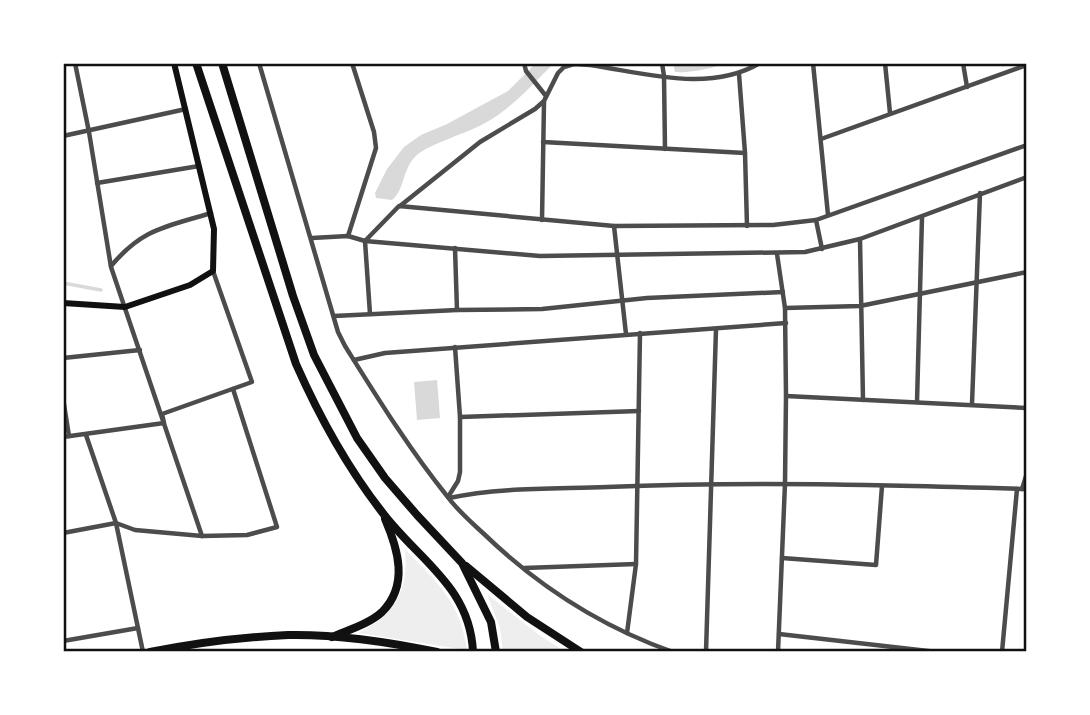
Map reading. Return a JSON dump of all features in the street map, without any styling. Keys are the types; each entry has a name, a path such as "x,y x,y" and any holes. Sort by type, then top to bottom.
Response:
{"highway":[{"path":"196,63 296,364 330,435 382,513 458,598 469,621 473,652"},
{"path":"222,63 293,296 314,355 364,448 417,515 462,563 527,617 581,652"},
{"path":"331,637 382,612 397,585 397,550 382,513"},
{"path":"462,563 491,622 496,652"},
{"path":"150,652 255,637 290,635 331,637 437,652"}],"main road":[{"path":"63,303 125,307 190,285 213,271 215,243 211,213 174,63"}],"street":[{"path":"63,64 73,63 89,132 111,267 202,536"},
{"path":"258,63 338,332 407,443 448,498 495,545 523,568 564,599 627,633 673,652"},
{"path":"348,236 376,148 374,132 352,63"},
{"path":"524,63 526,71 545,98"},
{"path":"662,63 665,149"},
{"path":"542,220 545,98 564,67 575,64 702,79 739,74 760,63"},
{"path":"813,63 828,215"},
{"path":"885,63 890,113"},
{"path":"963,63 967,87"},
{"path":"821,139 1027,65"},
{"path":"739,74 747,226"},
{"path":"370,314 365,241 400,206 480,142 519,119 545,98"},
{"path":"63,136 187,109"},
{"path":"542,142 745,153"},
{"path":"400,206 614,226 747,226 816,220 1027,145"},
{"path":"97,183 199,166"},
{"path":"312,238 348,236 365,241 540,256 777,254 822,249 860,239 1027,177"},
{"path":"972,404 980,193"},
{"path":"111,267 128,247 144,235 211,213"},
{"path":"917,402 922,217"},
{"path":"816,220 822,249"},
{"path":"614,226 626,334"},
{"path":"860,239 863,400"},
{"path":"455,248 457,310"},
{"path":"777,254 786,323 785,484 778,652"},
{"path":"162,414 252,382 213,271"},
{"path":"785,308 860,306 1027,272"},
{"path":"334,316 542,309 705,294 783,292"},
{"path":"354,360 385,353 786,323"},
{"path":"706,652 716,328"},
{"path":"627,633 636,564 640,334"},
{"path":"448,498 458,481 460,417 456,347"},
{"path":"63,358 139,350"},
{"path":"63,533 116,523 135,530 202,536 247,534 277,527 233,389"},
{"path":"786,396 1027,408"},
{"path":"63,398 66,437 164,423 162,414"},
{"path":"460,417 639,411"},
{"path":"86,435 116,523 143,652"},
{"path":"1002,652 1022,489 1027,473"},
{"path":"448,498 472,493 637,486 785,484 1022,489"},
{"path":"782,558 876,565 882,486"},
{"path":"523,568 636,564"},
{"path":"63,641 138,628"},
{"path":"779,634 937,652"}],"shaded area":[{"path":"536,63 554,63 495,117 417,155 392,200 376,198 375,193 387,169 404,147 421,135 508,91"},
{"path":"673,63 729,63 702,70 675,72"},
{"path":"437,380 440,418 417,420 414,382"},
{"path":"405,549 437,583 453,605 464,633 467,650 358,633 382,618 397,600 405,577"},
{"path":"487,594 539,635 566,652 503,652 500,628"}],"waterway":[{"path":"63,283 101,290"}]}
